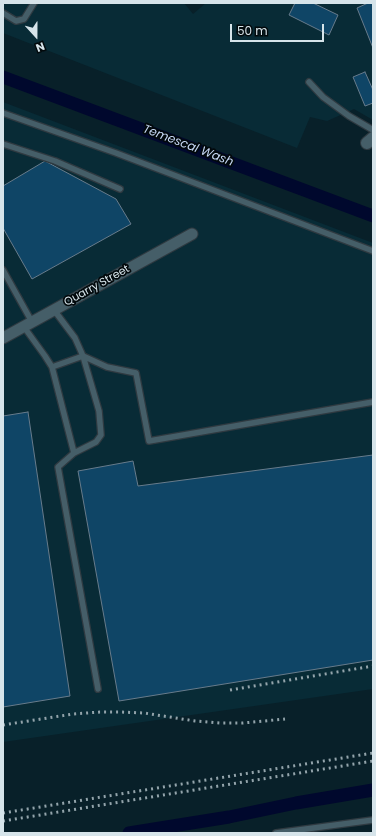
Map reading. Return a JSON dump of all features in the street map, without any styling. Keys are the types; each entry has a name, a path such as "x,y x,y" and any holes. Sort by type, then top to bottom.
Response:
{"street":[{"name":"Quarry Street","path":"3,338 192,234"}],"lane":[{"path":"3,13 16,21 24,19 34,3"},
{"path":"309,82 323,97 349,116 373,130"},
{"path":"3,113 116,153 373,251"},
{"path":"3,144 55,161 120,189"},
{"path":"3,270 28,324 52,367 74,453"},
{"path":"54,310 75,338 83,356 99,411 101,435 96,442 74,453 58,467 98,689"},
{"path":"52,367 83,356 107,367 136,373 149,441 373,402"},
{"path":"276,833 373,820"}],"shaded area":[{"path":"3,3 184,3 193,14 206,3 373,3 373,120 354,109 327,121 310,117 297,148 3,33"},
{"path":"3,102 373,243 373,689 3,742"}],"building":[{"path":"295,3 313,3 338,15 329,35 289,15"},
{"path":"368,3 373,3 373,48 357,8"},
{"path":"365,72 373,90 373,103 365,106 353,77"},
{"path":"45,161 116,199 131,224 32,279 3,228 3,186"},
{"path":"28,412 70,696 3,707 3,416"},
{"path":"373,455 373,660 119,701 78,471 133,461 138,486"}],"waterway":[{"name":"Temescal Wash","path":"3,77 373,216"},
{"path":"129,833 229,817 296,803 373,790"}],"railway":[{"path":"230,690 373,666"},
{"path":"3,725 73,714 100,712 144,713 195,721 220,723 243,723 285,719"},
{"path":"3,813 373,753"},
{"path":"3,821 373,761"}]}
